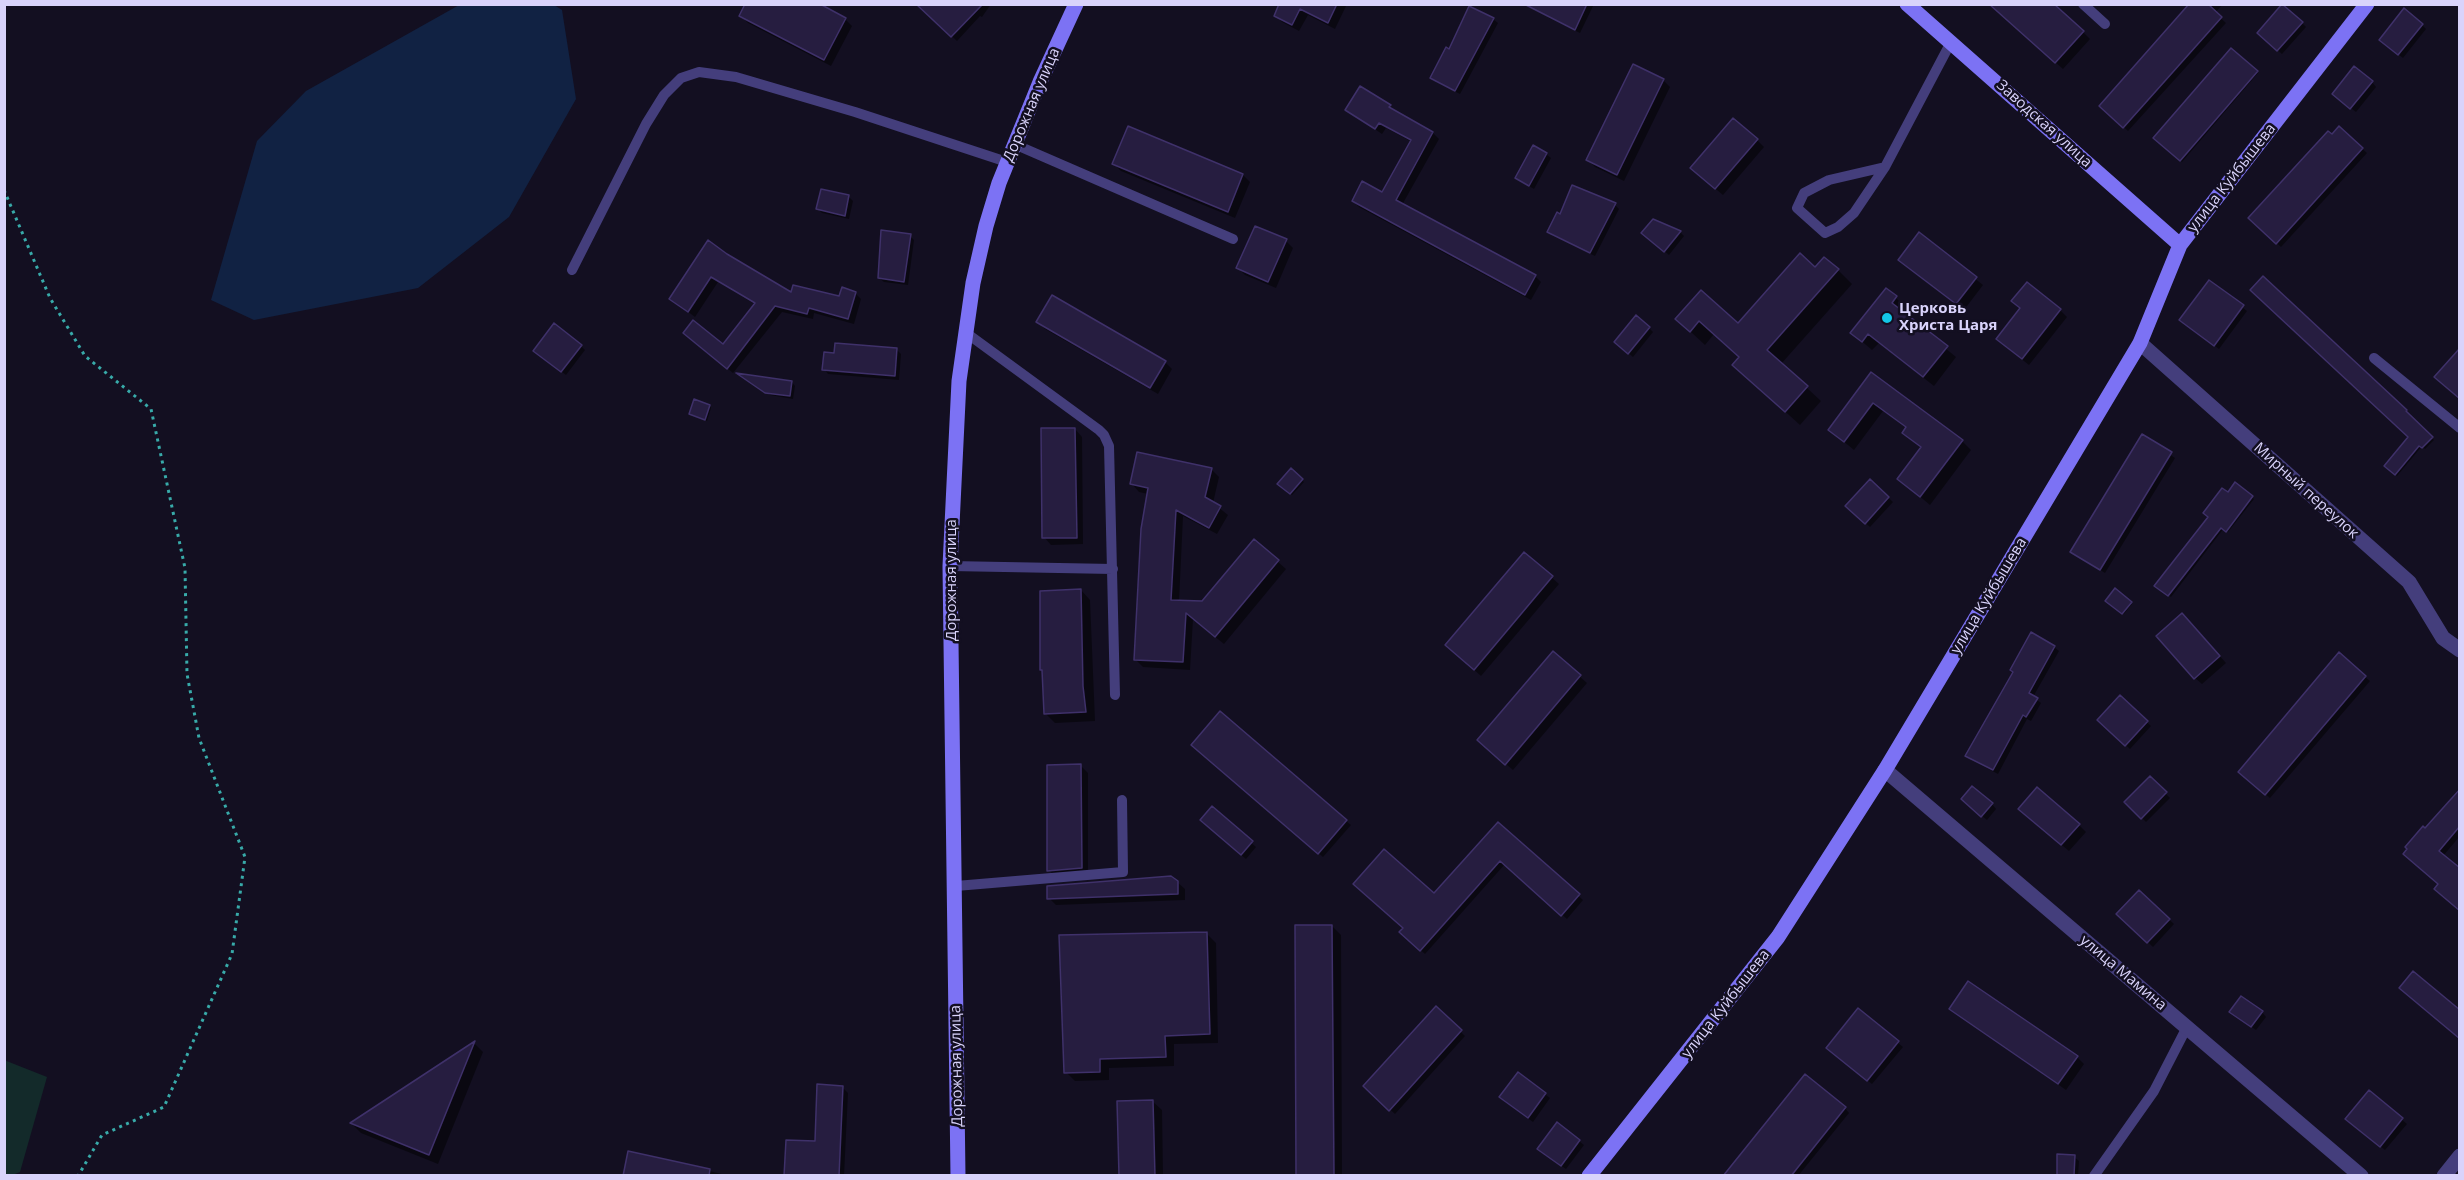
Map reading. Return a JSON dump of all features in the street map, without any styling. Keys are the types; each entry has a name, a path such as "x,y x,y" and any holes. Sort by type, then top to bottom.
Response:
{"street":[{"name":"Дорожная улица","path":"958,1176 956,886 950,566 954,450 965,332 986,226 1007,162 1076,4"},
{"name":"улица Куйбышева","path":"1589,1176 1778,937 1885,770 2140,343 2180,245 2367,4"},
{"name":"Заводская улица","path":"1909,5 2180,245"},
{"name":"Мирный переулок","path":"2140,343 2409,582 2443,638 2460,650"},
{"name":"улица Мамина","path":"1885,770 2361,1176"},
{"path":"2444,1176 2460,1156"}],"lane":[{"path":"2083,4 2105,24"},
{"path":"1885,166 1829,180 1804,193 1797,208 1825,233 1838,227 1854,213 1885,166 1951,42"},
{"path":"572,270 646,124 664,95 681,78 699,72 747,80 855,112 1007,162"},
{"path":"1014,144 1233,239"},
{"path":"965,332 1104,435 1109,446 1115,695"},
{"path":"2374,358 2460,428"},
{"path":"950,566 1113,569"},
{"path":"956,886 1123,872 1122,800"},
{"path":"2096,1174 2154,1090 2187,1027"}],"path":[{"path":"4,190 50,298 85,356 152,409 185,568 187,674 199,738 244,857 232,954 164,1107 102,1136 78,1176"}],"green space":[{"path":"4,1060 47,1077 20,1172 10,1176 4,1175"}],"water":[{"path":"461,4 554,5 562,10 576,99 509,217 418,288 254,320 211,300 257,141 306,91"}],"building":[{"path":"745,4 820,4 846,18 824,60 739,16"},
{"path":"916,4 983,4 951,37"},
{"path":"1279,4 1337,4 1328,23 1300,9 1292,25 1274,16"},
{"path":"1524,4 1587,4 1575,30"},
{"path":"1989,4 2054,4 2084,31 2055,63"},
{"path":"2189,4 2208,4 2222,17 2123,128 2099,106"},
{"path":"2282,4 2303,22 2277,51 2257,33"},
{"path":"1469,6 1494,18 1455,91 1430,78 1446,47 1449,49"},
{"path":"2404,8 2423,24 2398,55 2379,40"},
{"path":"2231,48 2258,71 2180,161 2153,138"},
{"path":"1633,64 1664,79 1617,175 1586,160"},
{"path":"2354,66 2373,81 2350,109 2332,94"},
{"path":"1360,86 1391,105 1389,107 1433,132 1396,200 1536,275 1525,295 1352,201 1362,181 1382,192 1411,140 1379,123 1375,129 1345,110"},
{"path":"1733,118 1758,139 1715,189 1690,168"},
{"path":"1128,126 1243,174 1228,212 1112,164"},
{"path":"2339,126 2363,148 2276,244 2248,218 2328,131 2332,134"},
{"path":"1533,145 1547,153 1529,186 1515,178"},
{"path":"1572,185 1616,203 1590,253 1547,232 1557,212 1560,214"},
{"path":"821,189 849,195 845,216 816,209"},
{"path":"1653,219 1681,231 1664,252 1641,233"},
{"path":"1255,226 1287,239 1268,282 1236,268"},
{"path":"881,230 911,234 904,282 878,278"},
{"path":"1919,232 1977,277 1956,304 1898,260"},
{"path":"708,240 791,292 793,285 839,296 842,287 856,292 848,319 809,308 807,314 775,306 727,369 683,333 693,320 723,344 755,303 711,277 688,312 669,299"},
{"path":"1800,253 1815,267 1824,257 1839,269 1767,350 1808,386 1785,412 1732,365 1739,357 1699,321 1690,332 1675,319 1701,290 1738,323"},
{"path":"2263,276 2433,437 2422,448 2419,446 2395,475 2384,466 2408,437 2250,290"},
{"path":"2209,280 2244,305 2214,346 2179,320"},
{"path":"2027,282 2061,309 2022,359 1996,339 2020,308 2011,301"},
{"name":"Церковь Христа Царя","path":"1886,288 1897,296 1892,303 1948,346 1923,377 1868,334 1862,342 1850,333"},
{"path":"1052,295 1166,361 1150,388 1036,322"},
{"path":"1636,315 1650,327 1628,354 1614,342"},
{"path":"554,323 582,345 561,372 533,351"},
{"path":"835,343 897,348 895,376 822,370 824,352 834,353"},
{"path":"2460,348 2460,399 2434,377"},
{"path":"1871,372 1963,440 1920,497 1897,479 1921,447 1902,433 1906,427 1873,403 1844,442 1828,430"},
{"path":"736,373 792,381 790,396 765,393"},
{"path":"694,399 710,405 705,420 689,414"},
{"path":"1041,428 1075,428 1077,538 1042,538"},
{"path":"2142,434 2172,452 2100,570 2070,552"},
{"path":"1137,452 1212,468 1205,497 1221,506 1209,528 1176,510 1171,600 1202,601 1254,539 1279,560 1215,637 1186,613 1183,662 1134,660 1141,529 1148,488 1130,484"},
{"path":"1291,468 1303,479 1290,494 1277,484"},
{"path":"1870,479 1889,497 1865,524 1845,506"},
{"path":"2235,482 2253,496 2226,532 2221,528 2168,596 2154,586 2208,517 2203,513 2222,488 2228,492"},
{"path":"1524,552 1553,576 1474,670 1445,645"},
{"path":"2115,588 2132,602 2122,614 2105,601"},
{"path":"1081,589 1083,686 1086,712 1044,714 1042,670 1040,670 1040,591"},
{"path":"2182,613 2220,656 2194,679 2156,636"},
{"path":"2031,632 2055,646 2029,693 2038,698 2026,717 2023,715 1993,770 1965,756 2013,672 2010,670"},
{"path":"1553,651 1581,675 1505,765 1477,740"},
{"path":"2339,652 2366,676 2265,795 2238,772"},
{"path":"2120,695 2148,721 2125,746 2097,720"},
{"path":"1220,711 1347,820 1318,854 1191,745"},
{"path":"1081,764 1082,868 1047,871 1047,765"},
{"path":"2150,776 2167,792 2141,819 2124,802"},
{"path":"1972,786 1993,803 1981,817 1961,799"},
{"path":"2037,787 2080,824 2061,845 2018,809"},
{"path":"2460,789 2460,826 2439,851 2460,868 2460,911 2434,889 2438,884 2403,854 2407,849 2405,847 2423,826 2425,828"},
{"path":"1212,806 1253,841 1241,855 1200,820"},
{"path":"1498,822 1580,894 1561,916 1500,861 1420,951 1399,932 1403,928 1353,884 1384,849 1434,893"},
{"path":"1171,876 1178,881 1178,894 1047,899 1047,886"},
{"path":"2139,890 2170,919 2147,943 2116,914"},
{"path":"1295,925 1332,925 1334,1176 1296,1176"},
{"path":"1207,932 1210,1034 1165,1036 1166,1057 1100,1059 1100,1072 1064,1073 1059,935"},
{"path":"2413,971 2460,1010 2460,1039 2399,988"},
{"path":"1968,981 2078,1056 2058,1084 1949,1009"},
{"path":"2241,996 2263,1011 2251,1027 2229,1012"},
{"path":"1436,1006 1462,1030 1389,1111 1363,1086"},
{"path":"1858,1008 1899,1041 1867,1081 1826,1048"},
{"path":"475,1041 429,1155 350,1123"},
{"path":"1518,1072 1546,1093 1528,1118 1499,1097"},
{"path":"1805,1074 1846,1107 1791,1176 1723,1176"},
{"path":"817,1084 843,1086 839,1176 784,1176 786,1140 815,1141"},
{"path":"2369,1090 2403,1118 2380,1147 2345,1119"},
{"path":"1153,1100 1155,1176 1119,1176 1117,1101"},
{"path":"1557,1122 1580,1140 1561,1166 1537,1149"},
{"path":"628,1151 710,1169 709,1176 623,1176"},
{"path":"2057,1154 2075,1155 2074,1176 2057,1176"}],"place":[{"name":"Церковь Христа Царя","path":"1887,318"}]}
